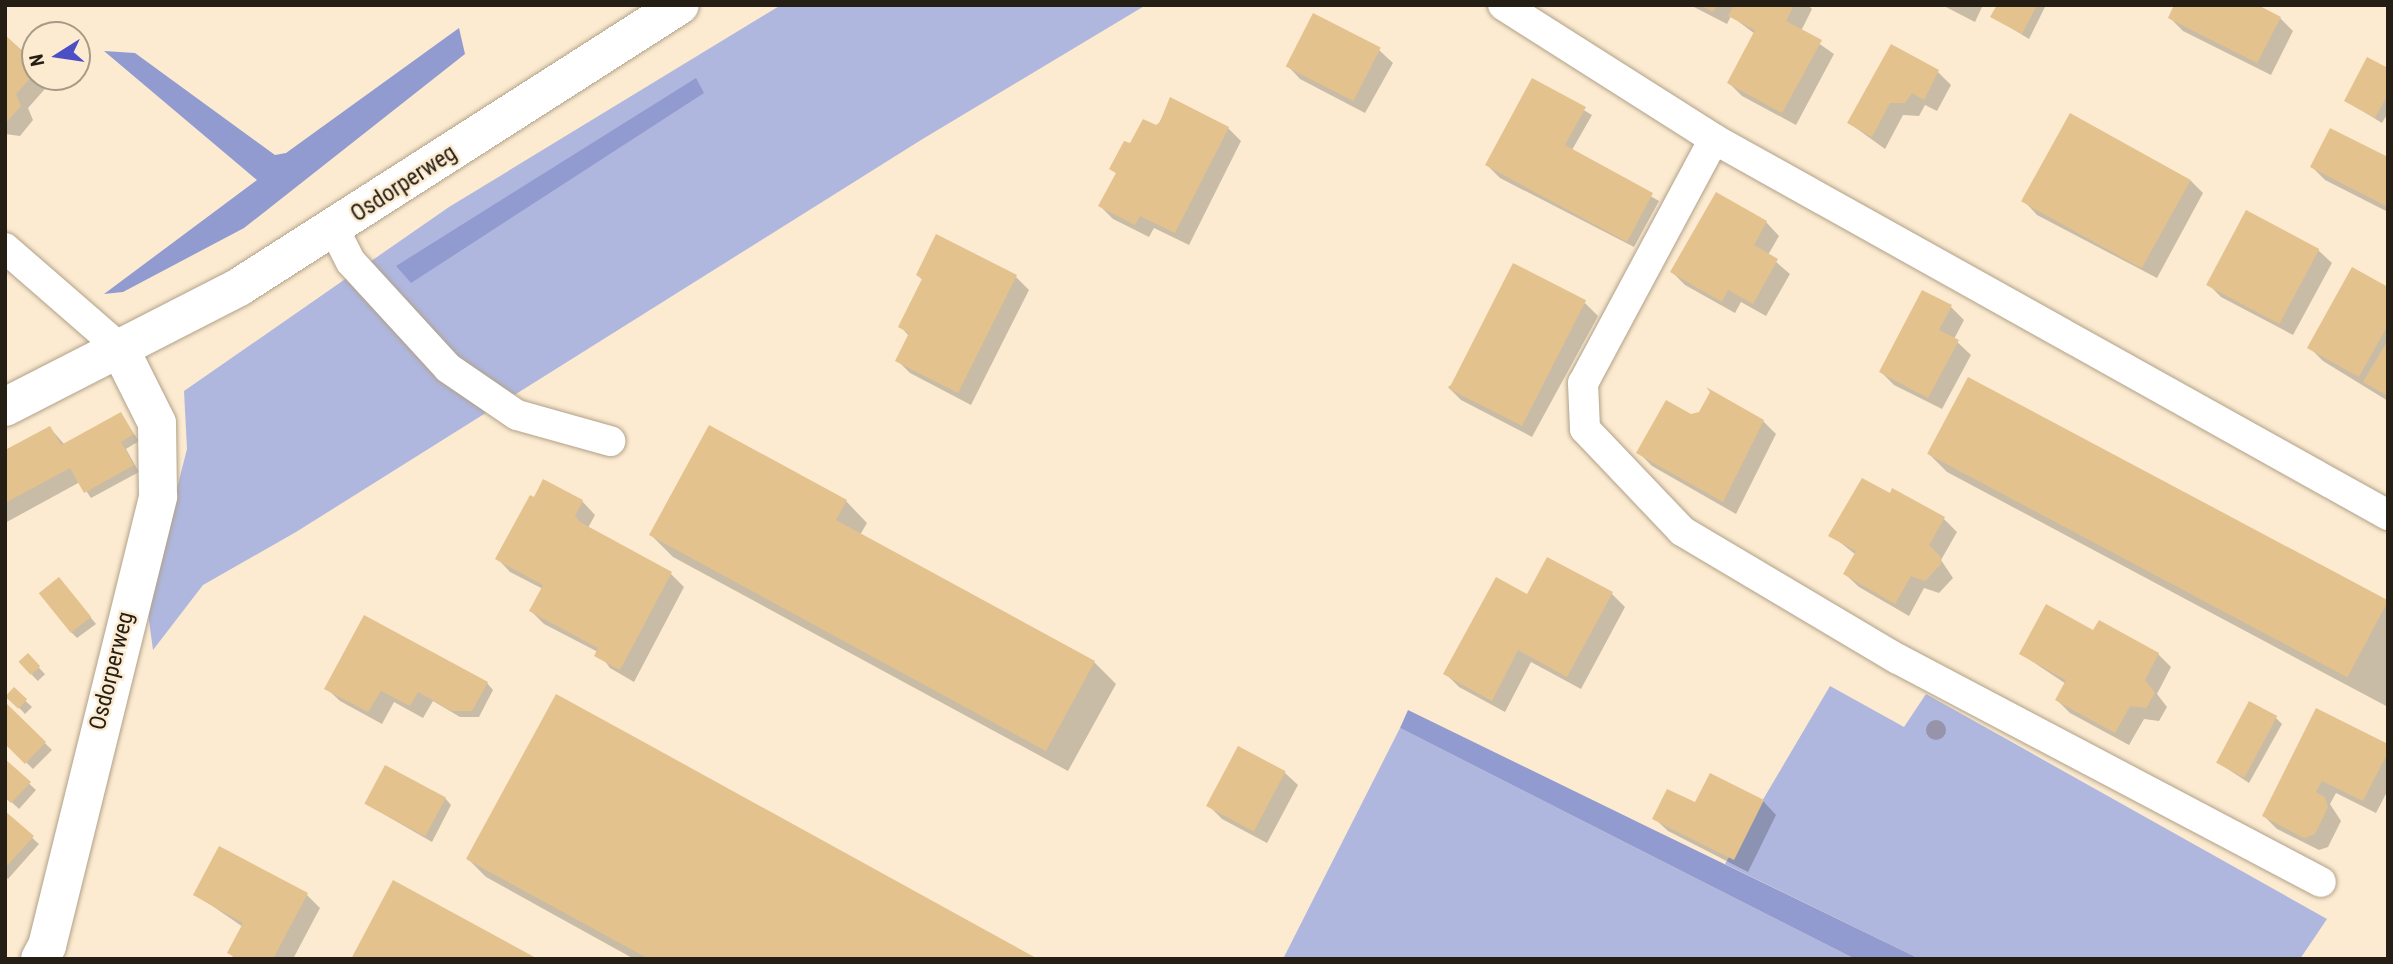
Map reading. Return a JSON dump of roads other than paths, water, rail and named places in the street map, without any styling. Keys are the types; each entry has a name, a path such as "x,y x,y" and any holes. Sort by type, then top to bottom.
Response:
{"street":[{"name":"Osdorperweg","path":"5,407 119,347 198,311 334,229 680,5"},
{"name":"Osdorperweg","path":"40,959 47,946 158,496 157,423 119,347"}],"lane":[{"path":"1503,5 1714,139 2388,515"},
{"path":"1714,139 1583,383 1585,429 1682,531 1898,659 2321,883"},
{"path":"334,229 351,262 448,369 517,415 610,441"},
{"path":"5,248 119,347"}]}
